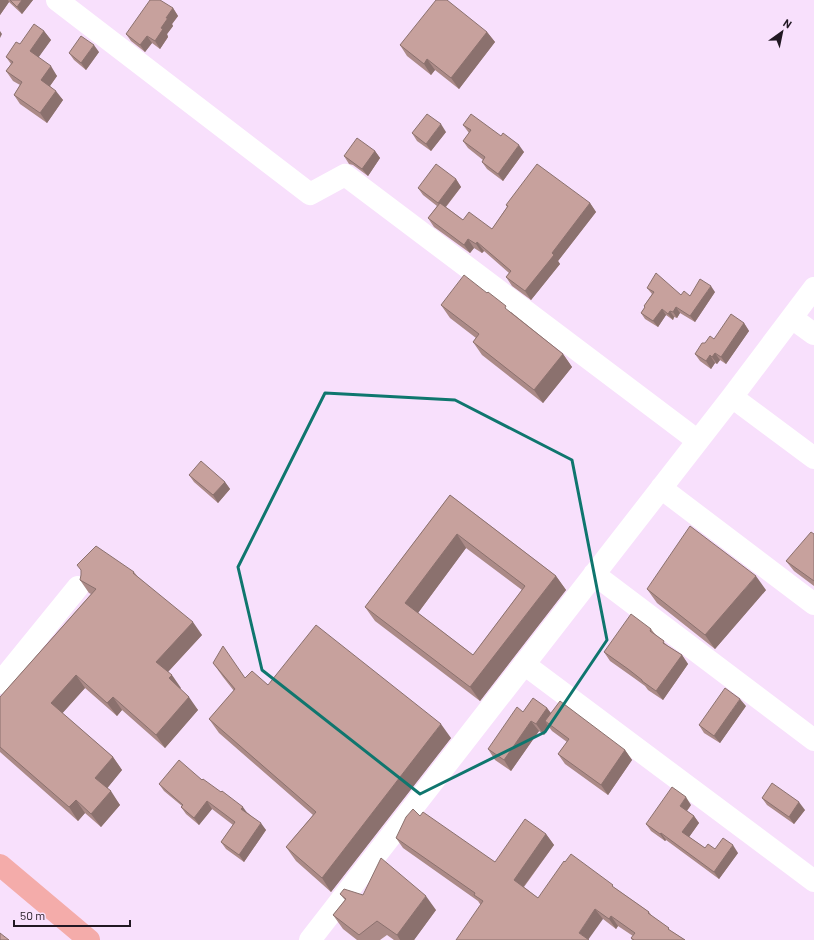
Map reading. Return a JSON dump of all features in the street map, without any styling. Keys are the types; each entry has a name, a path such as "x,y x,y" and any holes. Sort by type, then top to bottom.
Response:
{"main road":[{"path":"0,865 89,940"}],"street":[{"path":"57,0 310,194 345,175 698,441"},
{"path":"310,940 698,441 814,288"},
{"path":"792,318 814,334"},
{"path":"732,397 814,458"},
{"path":"661,488 814,604"},
{"path":"594,574 814,740"},
{"path":"0,683 78,587"},
{"path":"524,664 814,881"}],"highlighted area":[{"path":"325,393 455,400 572,460 607,640 545,732 420,794 262,670 238,567"}],"building":[{"path":"10,0 22,0 17,7"},
{"path":"150,0 160,0 173,8 166,18 168,18 161,28 163,29 155,41 147,36 140,45 126,34"},
{"path":"436,0 447,0 487,32 451,78 427,59 424,64 400,45"},
{"path":"34,24 44,31 30,51 51,66 41,80 56,91 40,113 14,95 22,82 6,71 13,62 6,57 16,42 20,44"},
{"path":"81,36 94,45 81,63 69,53"},
{"path":"427,114 441,124 426,144 412,133"},
{"path":"471,114 501,136 503,133 519,145 498,174 482,162 485,157 463,141 471,130 463,125"},
{"path":"357,138 375,151 362,169 344,156"},
{"path":"436,164 456,179 438,203 418,188"},
{"path":"537,164 590,203 552,253 554,255 525,291 506,277 511,271 477,242 476,244 468,239 464,245 428,218 440,203 463,220 469,212 492,229 508,206 506,205"},
{"path":"656,273 681,295 684,291 690,296 700,279 711,286 690,316 676,307 673,312 670,311 668,314 662,309 653,321 641,313 654,292 647,288"},
{"path":"464,275 506,306 505,308 563,354 534,390 473,342 479,334 441,305"},
{"path":"731,314 744,323 721,357 715,353 712,357 710,355 706,361 695,354 702,343 705,343 710,336 714,339"},
{"path":"201,461 225,482 213,495 189,475"},
{"path":"450,495 556,576 470,687 365,607","holes":["457,534 525,586 473,655 405,603"]},
{"path":"690,526 756,576 705,635 647,589"},
{"path":"811,532 814,534 814,581 786,561"},
{"path":"96,546 134,572 133,573 193,622 156,662 172,675 169,678 189,697 156,735 113,697 107,703 76,675 51,703 113,757 95,778 111,791 91,814 76,800 69,807 0,747 0,697 96,589 80,580 81,570 77,565"},
{"path":"631,614 651,629 650,631 664,641 663,643 682,655 656,691 604,652"},
{"path":"316,625 441,724 322,878 286,847 316,812 209,719 235,689 213,663 223,646 245,678 252,671 268,685"},
{"path":"725,688 740,699 714,736 699,725"},
{"path":"533,698 547,708 536,724 531,721 504,760 488,749 517,707 523,712"},
{"path":"560,701 625,750 601,785 558,754 569,739 545,721"},
{"path":"179,760 202,780 203,779 221,792 222,791 243,807 241,809 261,823 239,855 221,842 235,822 207,801 194,818 181,807 183,805 159,784"},
{"path":"772,783 799,802 789,817 762,798"},
{"path":"672,787 686,797 680,806 694,816 682,832 705,848 708,844 715,849 723,838 733,845 714,872 661,833 660,834 646,824"},
{"path":"413,809 420,816 423,812 495,862 525,819 546,834 514,880 538,898 564,861 565,862 571,854 613,885 612,886 649,912 648,913 669,928 668,929 685,940 634,940 631,938 635,933 611,916 609,919 595,909 579,933 589,940 456,940 483,901 474,895 475,893 396,838 406,817"},
{"path":"381,858 426,896 397,935 377,921 359,935 333,915 346,899 340,894 344,889 363,895"},
{"path":"0,933 9,940 0,940"}]}
